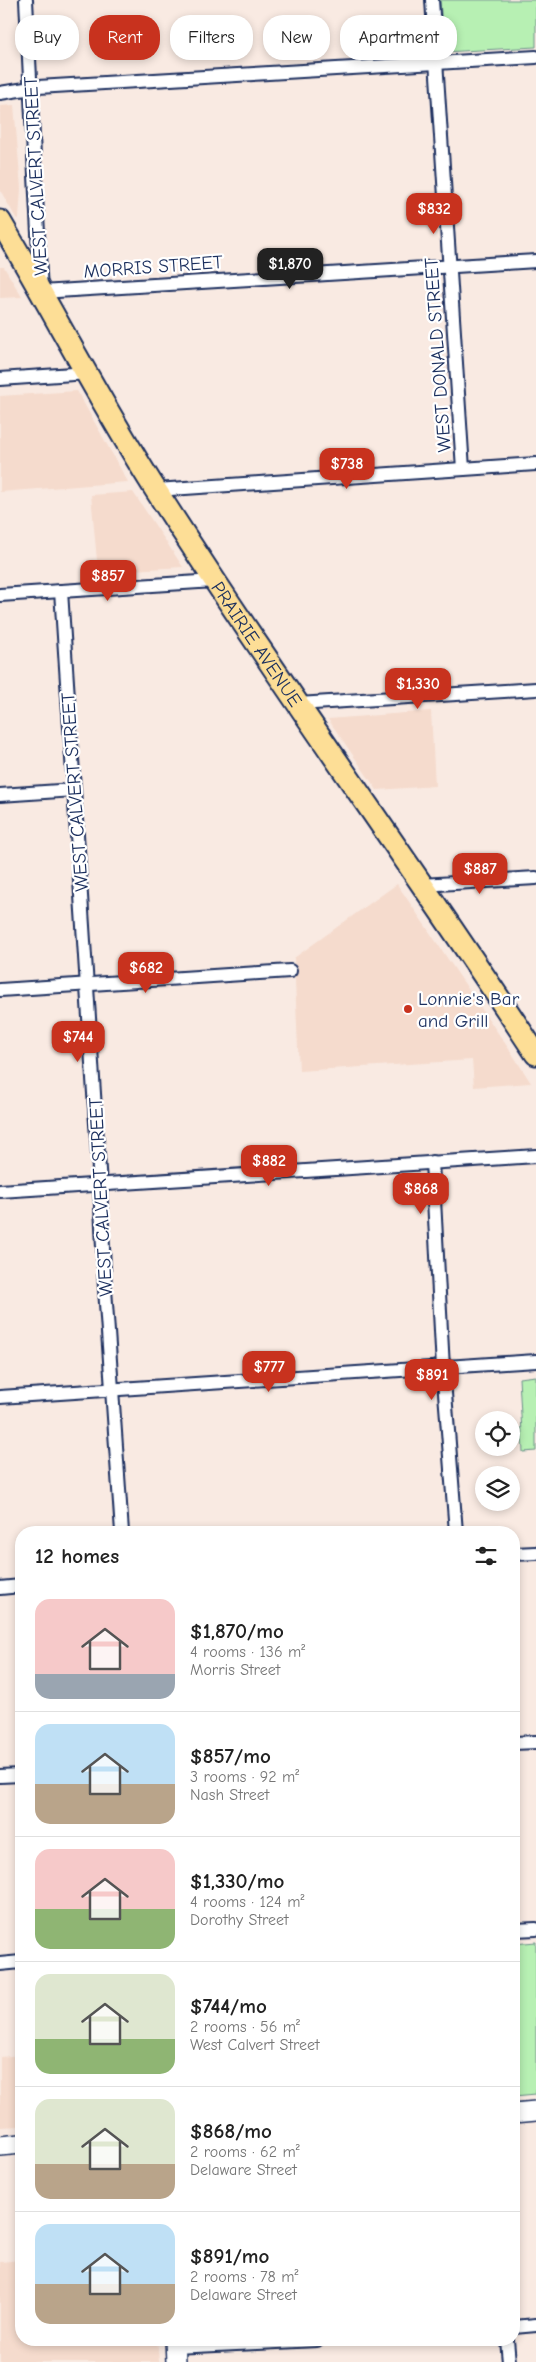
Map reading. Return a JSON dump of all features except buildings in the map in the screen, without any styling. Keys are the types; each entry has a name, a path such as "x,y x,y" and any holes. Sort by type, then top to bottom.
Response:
{"main road":[{"name":"PRAIRIE AVENUE","path":"0,221 156,490 214,580 536,1054"}],"street":[{"name":"WEST CALVERT STREET","path":"26,0 41,292"},
{"name":"WEST DONALD STREET","path":"432,0 463,469"},
{"path":"0,93 31,89 536,57"},
{"name":"MORRIS STREET","path":"41,292 536,261"},
{"path":"0,379 88,373"},
{"path":"156,490 536,464"},
{"path":"0,595 214,580"},
{"name":"WEST CALVERT STREET","path":"61,591 122,1526"},
{"path":"298,704 536,689"},
{"path":"0,795 74,790"},
{"path":"422,885 536,878"},
{"path":"0,990 290,971"},
{"path":"0,1191 536,1156"},
{"path":"432,1162 443,1368 456,1526"},
{"path":"0,1397 536,1361"},
{"path":"520,1554 536,1553"},
{"path":"0,1588 15,1587"},
{"path":"520,1743 536,1742"},
{"path":"0,1776 15,1775"},
{"path":"520,1930 536,1929"},
{"path":"0,1964 15,1963"},
{"path":"520,2112 536,2111"},
{"path":"0,2146 15,2145"},
{"path":"520,2326 536,2325"},
{"path":"175,2350 232,2346"},
{"path":"508,2346 509,2362"}],"shaded area":[{"path":"14,105 21,188 19,219 16,218 0,190 0,106"},
{"path":"0,267 4,267 22,297 0,298"},
{"path":"77,391 128,482 0,492 0,396"},
{"path":"133,492 183,567 98,572 91,495"},
{"path":"431,711 435,786 377,790 328,719"},
{"path":"397,884 531,1083 474,1087 472,1060 299,1071 294,958"},
{"path":"15,2056 15,2126 0,2127 0,2057"},
{"path":"15,2261 15,2346 158,2346 159,2362 0,2362 0,2262"}],"green space":[{"path":"440,0 536,0 536,47 457,51 457,15 441,15"},
{"path":"536,1376 536,1451 523,1452 519,1378"},
{"path":"536,1942 536,2094 520,2095 520,1943"}],"place":[{"name":"Lonnie's Bar and Grill","path":"408,1009"}]}
